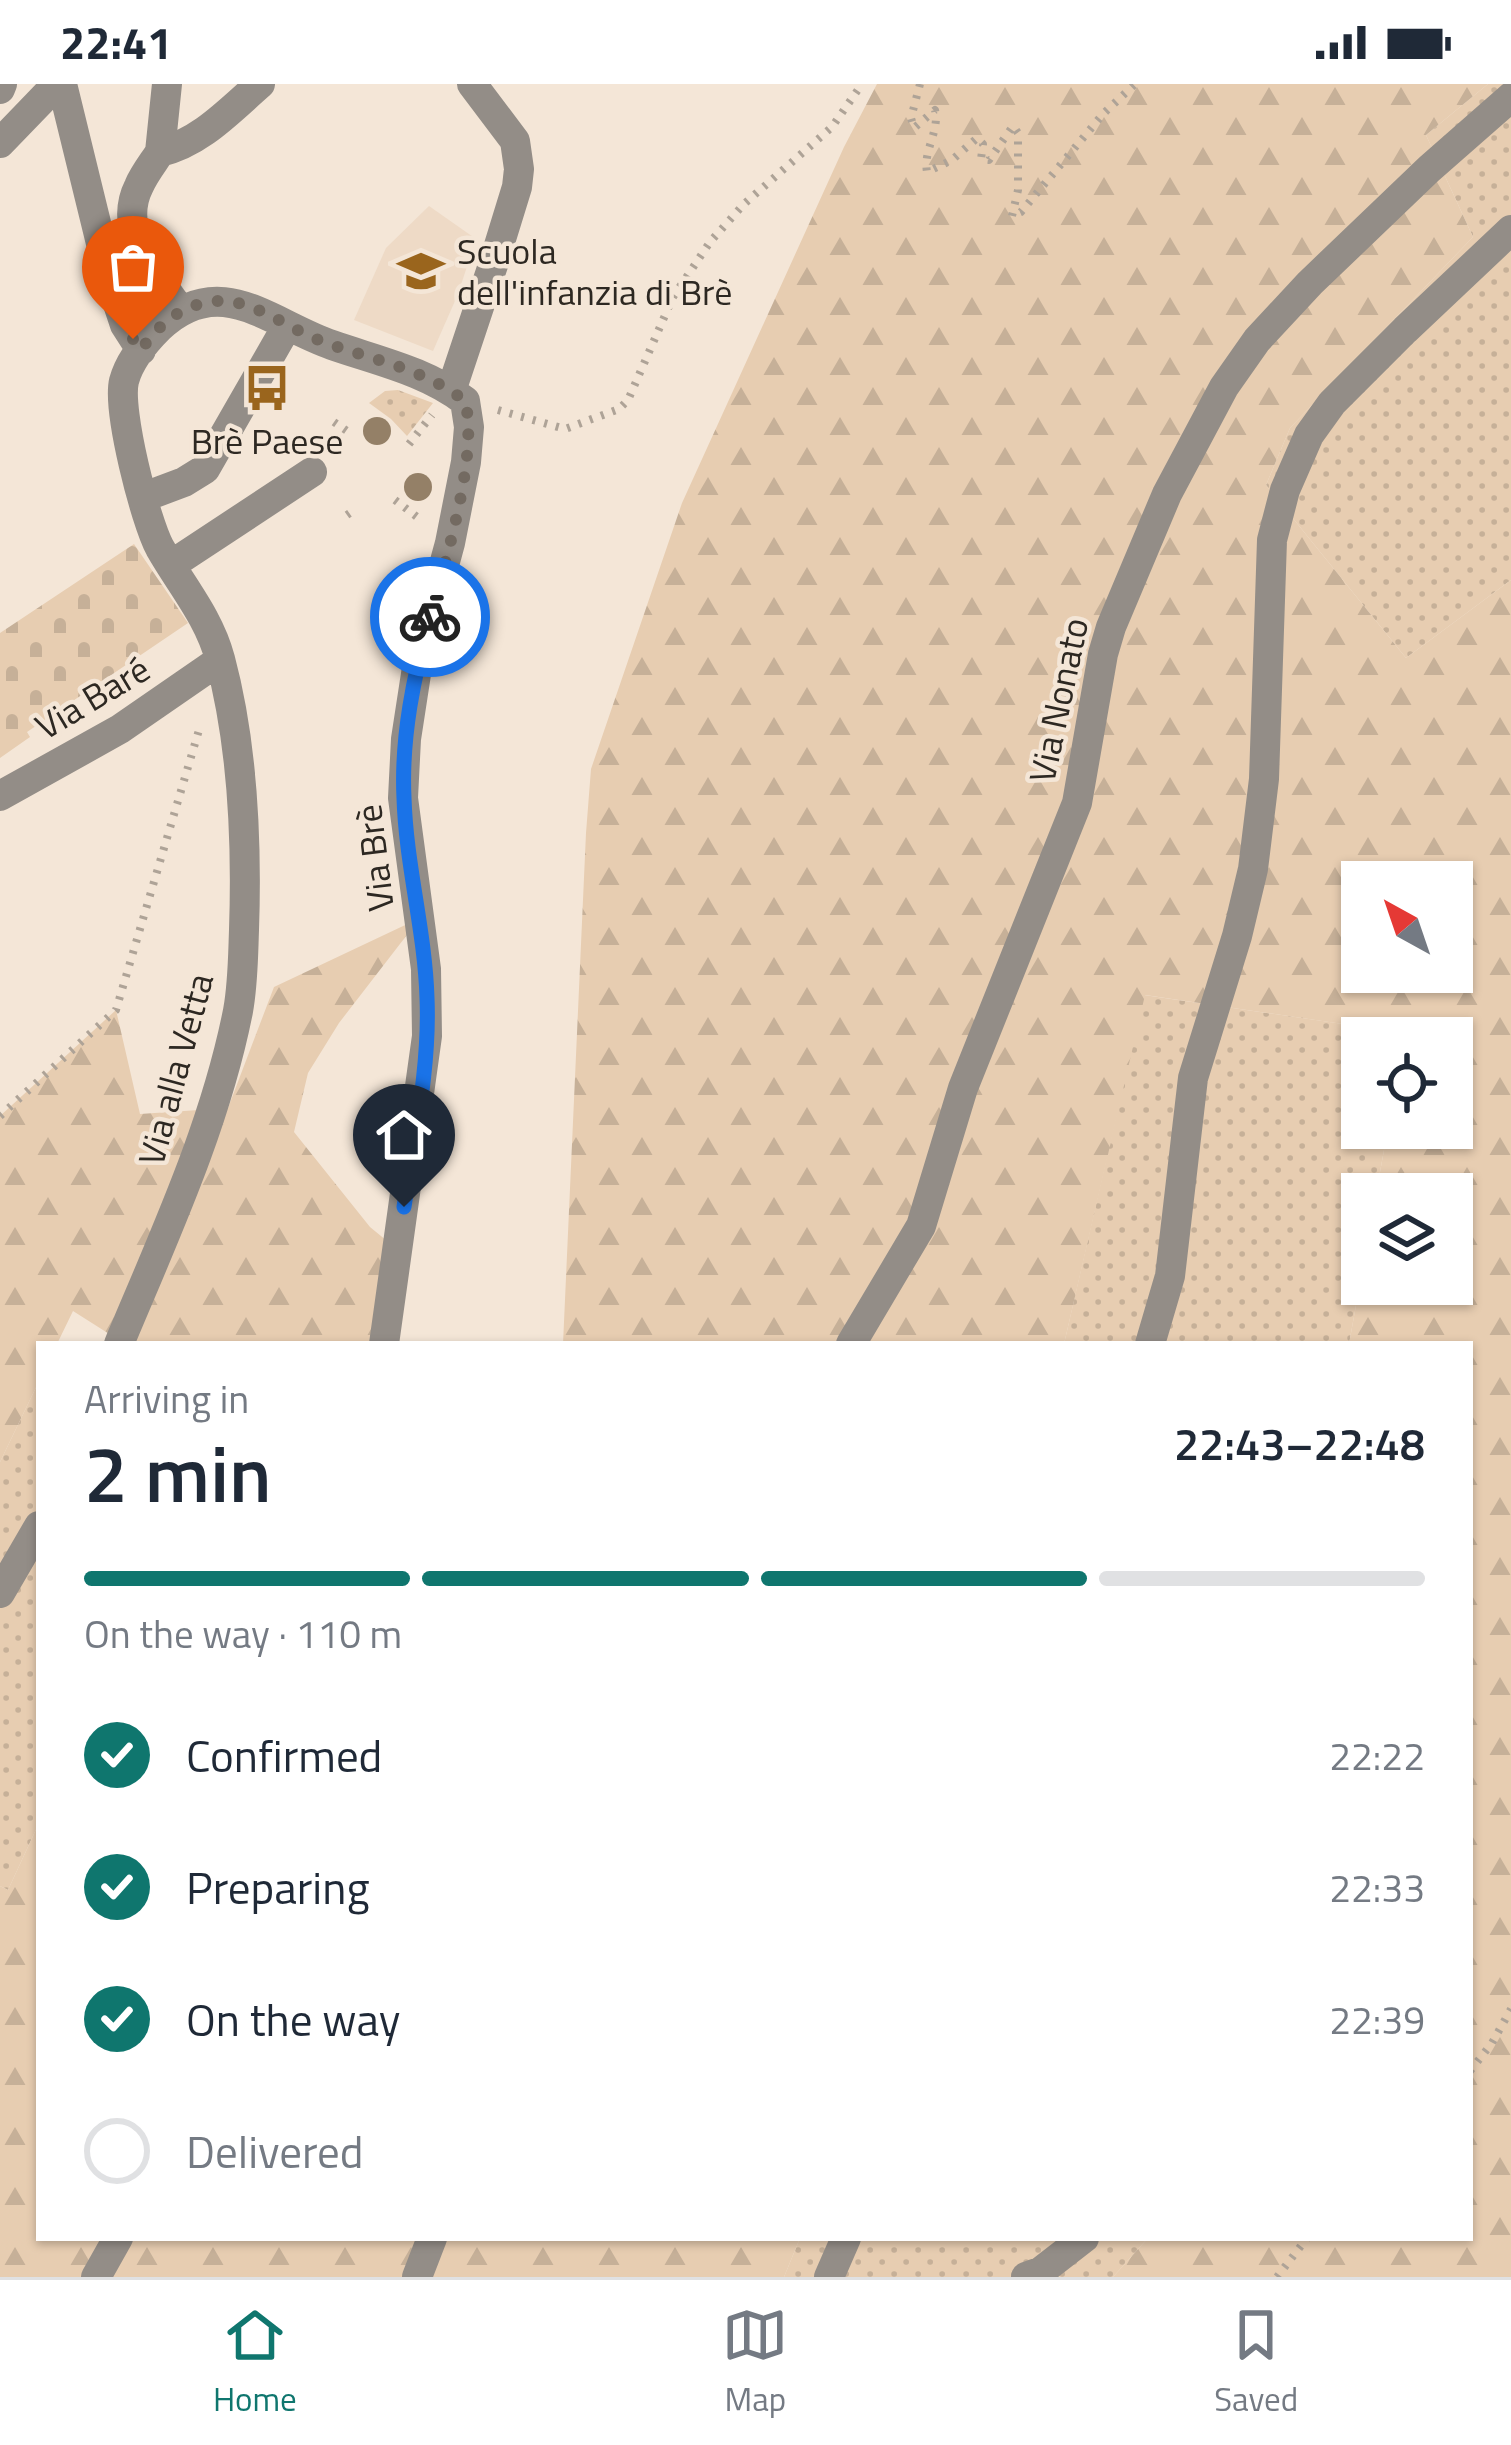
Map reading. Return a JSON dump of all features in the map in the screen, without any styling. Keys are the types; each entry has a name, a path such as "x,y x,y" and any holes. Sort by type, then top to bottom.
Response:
{"street":[{"path":"0,143 59,84"},
{"path":"59,84 99,243 125,325 141,350 181,310 232,301 337,347 399,366 458,396"},
{"path":"167,84 160,152 137,188 131,219 142,252 181,310"},
{"path":"160,152 200,136 260,84"},
{"name":"Via Brè","path":"384,1341 427,1036 426,969 404,798 406,739 418,661 450,544 466,462 469,427 458,396 519,169 515,141 472,84"},
{"name":"Via Nonato","path":"853,1341 921,1226 963,1088 1077,803 1103,654 1166,494 1224,387 1257,340 1310,283 1511,97"},
{"path":"1151,1341 1170,1276 1193,1078 1253,869 1264,779 1272,540 1280,504 1309,435 1332,403 1511,230"},
{"path":"144,497 205,469 287,326"},
{"name":"Via alla Vetta","path":"119,1341 181,1198 218,1086 241,994 245,901 241,797 220,660 202,614 153,530 128,441 122,398 126,375 141,350"},
{"path":"171,565 312,472"},
{"name":"Via Baré","path":"0,796 120,730 220,660"},
{"path":"0,1592 36,1531"},
{"path":"96,2277 116,2241"},
{"path":"417,2277 431,2241"},
{"path":"829,2277 845,2241"},
{"path":"1026,2277 1080,2241"}],"path":[{"path":"458,396 565,429 620,409 673,297 710,242 744,204 832,127 862,84"},
{"path":"920,84 911,118 914,128 935,110 938,119 925,163 927,172 952,160 977,138 982,144 981,160 989,160 1013,126 1018,134 1018,190 1012,216 1021,212 1103,114 1135,84"},
{"path":"334,422 347,431"},
{"path":"395,500 427,524"},
{"path":"0,1116 116,1010 201,726"},
{"path":"1473,2068 1511,2009"},
{"path":"1277,2277 1305,2241"}],"shaded area":[{"name":"Scuola dell'infanzia di Brè","path":"429,206 476,239 433,351 354,320 386,248"}],"green space":[{"path":"877,84 1488,84 1426,135 1473,237 1290,428 1266,485 1406,658 1511,580 1511,2277 1113,2277 1145,2241 1473,2241 1473,1341 1350,1341 1356,1305 1473,1305 1473,1173 1380,1173 1384,1149 1473,1149 1473,1017 1341,1017 1341,1024 1145,995 1065,1341 563,1341 591,769 682,503"},
{"path":"1488,84 1511,84 1511,580 1406,658 1266,485 1290,428 1473,237 1426,135"},
{"path":"398,390 433,403 407,436 369,403 385,391"},
{"path":"134,544 188,623 27,732 30,737 0,758 0,633"},
{"path":"420,918 339,1023 308,1073 294,1132 370,1227 398,1250 384,1341 120,1341 73,1311 58,1341 36,1341 36,1387 0,1462 0,1116 116,1010 140,1114 228,1108 274,987"},
{"path":"1144,995 1341,1024 1341,1149 1384,1149 1380,1173 1341,1173 1341,1305 1356,1305 1350,1341 1065,1341"},
{"path":"36,1387 36,1829 8,1890 0,1886 0,1462"},
{"path":"36,1829 36,2241 799,2241 784,2277 0,2277 0,1886 8,1890"},
{"path":"799,2241 1145,2241 1113,2277 784,2277"}],"way so far":[{"path":"133,339 141,350 181,310 232,301 315,339 399,366 465,401 466,462 430,617"}],"place":[{"name":"Scuola dell'infanzia di Brè","path":"421,271"},
{"name":"Brè Paese","path":"267,388"}],"route":[{"path":"404,1207 423,1079 428,1003 404,771 418,661 430,617"}]}
